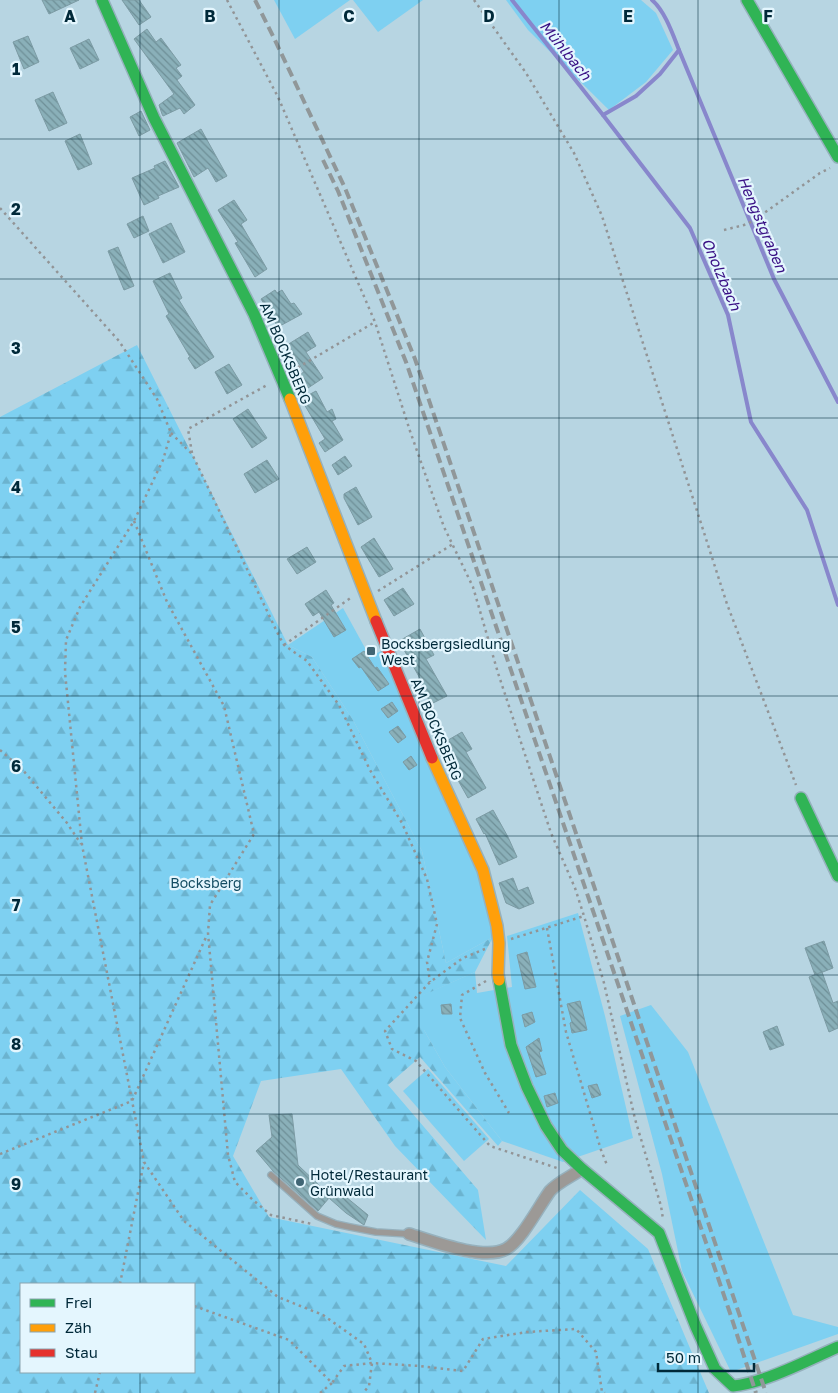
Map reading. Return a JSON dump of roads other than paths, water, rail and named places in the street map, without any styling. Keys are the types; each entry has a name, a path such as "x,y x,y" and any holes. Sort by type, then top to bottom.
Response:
{"street":[{"name":"AM BOCKSBERG","path":"102,0 154,118 254,314 281,377 428,750 482,870 497,926 499,943 498,974 511,1045 546,1126 562,1150 582,1169 659,1233 696,1327 715,1368 732,1386 745,1385 771,1376 838,1347"},
{"path":"747,0 838,157"},
{"path":"801,798 838,876"},
{"path":"409,1234 438,1244 470,1251 493,1252 506,1249 517,1240 552,1189 582,1169"}],"lane":[{"path":"271,1175 317,1216 336,1224 350,1227 376,1232 409,1234"}],"waterway":[{"name":"Mühlbach","path":"512,0 603,115"},
{"name":"Onolzbach","path":"652,0 665,17 679,50 660,74 636,96 603,115 690,228 728,315 751,422 807,510 838,605"},
{"name":"Hengstgraben","path":"679,50 774,279 838,402"}],"railway":[{"path":"255,0 345,188 415,359 766,1393"},
{"path":"323,160 338,191 406,362 756,1393"}],"place":[{"name":"Bocksbergsiedlung West","path":"371,651"},
{"name":"Hotel/Restaurant Grünwald","path":"300,1182"}],"park label":[{"name":"Bocksberg","path":"206,882"}]}
